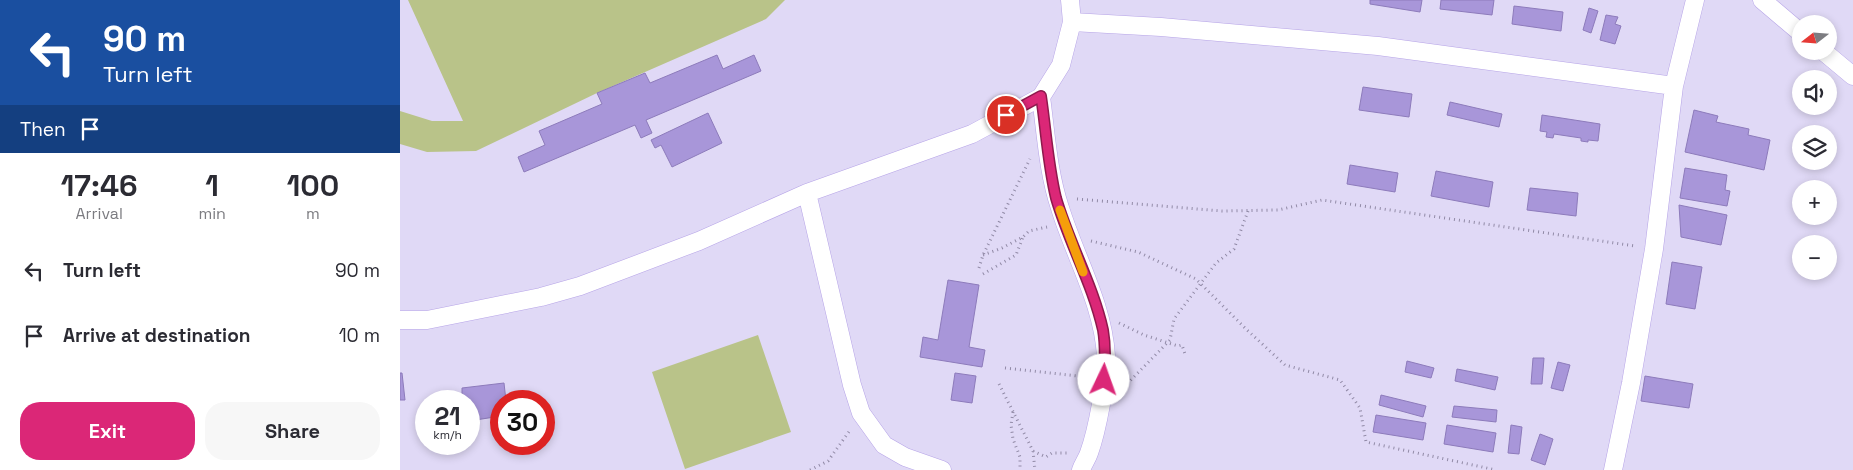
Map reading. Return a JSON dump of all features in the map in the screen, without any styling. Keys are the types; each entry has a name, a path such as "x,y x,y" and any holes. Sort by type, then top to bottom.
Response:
{"street":[{"path":"400,320 427,320 542,297 580,286 699,241 807,193 972,134 1041,96 1060,65 1072,22 1070,0"},
{"path":"1613,470 1632,383 1654,249 1674,86 1695,0"},
{"path":"1762,0 1792,25"},
{"path":"1072,22 1161,27 1378,46 1674,86"},
{"path":"1834,60 1853,76"},
{"path":"1041,96 1050,169 1056,198 1066,229 1095,302 1103,332 1106,358 1103,388 1089,453 1081,470"},
{"path":"807,193 852,385 861,413 884,445 905,457 942,470"}],"path":[{"path":"979,268 1045,126"},
{"path":"1056,198 1222,211 1278,210 1322,200 1654,249"},
{"path":"1005,368 1111,389 1129,382 1170,340 1174,319 1216,264 1234,249 1248,211"},
{"path":"984,255 1023,237 1029,231 1066,229 1138,252 1202,284 1285,365 1340,380 1360,408 1366,442 1496,470"},
{"path":"983,274 1016,255 1023,237"},
{"path":"1116,322 1144,335 1178,346 1182,344 1185,354"},
{"path":"998,384 1033,452 1035,470"},
{"path":"1013,412 1011,425 1013,439 1020,457 1020,470"},
{"path":"810,470 828,461 861,413"},
{"path":"1033,452 1046,457 1052,453 1089,453"}],"green space":[{"path":"408,0 785,0 766,19 597,93 476,151 427,152 400,144 400,111 432,121 463,121"},
{"path":"758,335 791,432 685,469 652,372"}],"building":[{"path":"1370,0 1422,0 1420,12 1370,4"},
{"path":"1441,0 1494,0 1492,15 1440,9"},
{"path":"1514,6 1563,12 1561,31 1512,24"},
{"path":"1589,8 1598,11 1591,33 1583,30"},
{"path":"1606,15 1618,17 1615,24 1621,26 1615,44 1600,40"},
{"path":"717,55 723,69 754,55 761,71 646,120 652,133 641,138 635,125 524,172 518,157 545,145 539,131 602,104 597,93 645,73 650,83"},
{"path":"1363,87 1412,94 1409,117 1359,110"},
{"path":"1450,102 1502,114 1499,127 1447,115"},
{"path":"1694,110 1718,116 1716,122 1749,129 1748,135 1770,140 1764,170 1685,152"},
{"path":"708,113 722,143 672,167 661,145 655,148 651,140"},
{"path":"1542,115 1600,124 1598,141 1581,141 1581,138 1554,134 1553,138 1546,137 1547,132 1540,131"},
{"path":"1350,165 1398,173 1395,192 1347,184"},
{"path":"1685,168 1727,175 1725,190 1730,191 1727,206 1680,198"},
{"path":"1436,171 1493,182 1489,207 1431,196"},
{"path":"1530,188 1578,193 1576,216 1527,210"},
{"path":"1679,205 1727,215 1721,245 1681,237"},
{"path":"1672,262 1702,267 1695,309 1666,304"},
{"path":"948,280 979,285 969,347 985,350 982,367 920,357 923,337 938,340"},
{"path":"1533,358 1544,358 1542,384 1531,384"},
{"path":"1407,361 1434,368 1431,378 1405,372"},
{"path":"1558,362 1570,365 1563,391 1551,388"},
{"path":"1457,369 1498,377 1495,390 1455,381"},
{"path":"400,373 402,373 405,400 400,400"},
{"path":"955,373 976,376 972,403 951,400"},
{"path":"1645,376 1693,384 1689,408 1641,401"},
{"path":"504,383 505,390 490,390 490,418 480,419 480,390 462,390 462,388"},
{"path":"1381,395 1426,406 1423,417 1379,405"},
{"path":"1454,406 1497,410 1496,422 1452,417"},
{"path":"1376,415 1426,423 1423,440 1373,432"},
{"path":"1447,425 1496,433 1493,452 1444,444"},
{"path":"1511,425 1522,427 1519,454 1508,453"},
{"path":"1540,434 1553,439 1545,465 1531,460"}],"slow traffic":[{"path":"1060,210 1068,236 1083,272"}],"route":[{"path":"1006,115 1041,96 1050,169 1056,198 1068,236 1095,302 1103,332 1106,358 1104,380"}]}
